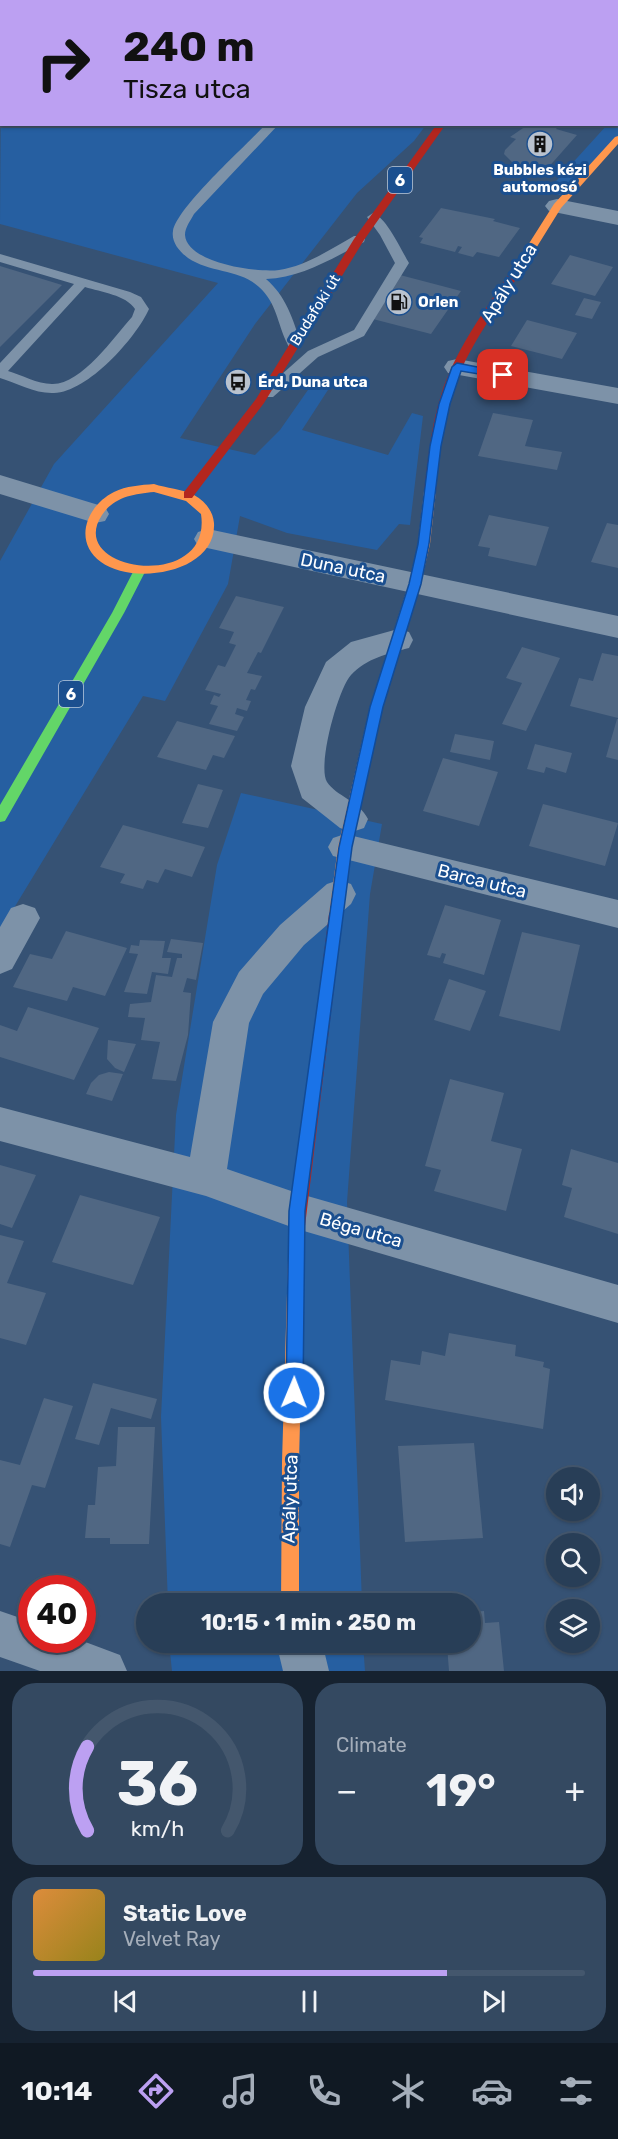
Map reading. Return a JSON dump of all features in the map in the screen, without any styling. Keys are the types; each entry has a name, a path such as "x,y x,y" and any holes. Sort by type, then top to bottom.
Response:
{"street":[{"name":"Budafoki út","path":"188,495 260,401 373,217 441,126"},
{"path":"428,144 454,126"},
{"name":"Apály utca","path":"290,1593 288,1510 294,1393 297,1211 349,833 376,707 415,584 424,544 435,446 444,404 457,367 557,206 618,139"},
{"path":"557,206 618,218"},
{"path":"457,367 618,396"},
{"path":"0,483 95,514"},
{"path":"154,488 188,495 200,503 209,515 211,526 208,539 198,553 182,563 162,570 140,570 107,560 96,551 90,539 89,527 95,514 105,503 135,490 154,488"},
{"name":"Duna utca","path":"208,539 618,627"},
{"name":"6","path":"0,816 118,613 140,570"},
{"path":"349,833 313,789 307,766 321,707 338,670 362,650 398,640"},
{"name":"Barca utca","path":"349,833 618,914"},
{"path":"206,1179 231,1022 251,983 292,934 339,894"},
{"path":"0,959 23,918"},
{"name":"Béga utca","path":"0,1124 206,1179 297,1211 618,1304"},
{"path":"0,1634 104,1671"},
{"path":"302,1653 306,1671"}],"lane":[{"path":"271,126 189,212 181,227 179,239 185,250 199,259 254,276 274,291 281,303 294,344"},
{"path":"260,401 313,354 359,333 402,263 373,217"},
{"path":"254,276 291,271 359,239"},
{"path":"0,258 82,283 136,300 142,309 138,318 81,380 67,388 52,389 0,372 82,283"}],"shaded area":[{"path":"1,126 425,126 414,141 357,193 255,324 180,438 255,455 280,430 310,387 337,376 302,430 388,455 412,413 423,416 410,525 399,524 377,550 287,533 240,516 228,584 165,701 143,696 0,931 0,561 54,464 218,283 0,224"},
{"path":"606,126 618,126 618,139 566,197 547,191"},
{"path":"241,793 382,824 370,894 347,1202 362,1593 168,1593 161,1417 176,1115 217,865"},
{"path":"170,1653 364,1653 365,1671 172,1671"}],"building":[{"name":"Bubbles kézi automosó","path":"526,126 558,126 556,129 577,135 546,170 513,163 504,154 516,139 510,137"},
{"path":"441,208 495,219 493,221 520,228 499,257 477,252 473,257 458,253 462,247 458,246 455,252 420,243 423,238 419,237"},
{"path":"570,255 613,267 595,296 551,284"},
{"path":"0,266 62,285 0,347"},
{"path":"400,275 461,291 431,334 369,318"},
{"path":"584,298 601,302 592,319 575,315"},
{"path":"527,320 577,333 562,359 511,346"},
{"path":"493,413 533,420 525,446 562,452 557,470 478,456"},
{"path":"489,515 549,527 536,566 488,556 490,548 478,546"},
{"path":"607,523 618,525 618,568 591,562"},
{"path":"236,596 284,607 261,653 258,652 247,673 262,676 255,690 251,689 246,700 251,701 247,711 237,708 235,714 244,717 237,731 209,724 218,706 210,704 214,695 219,697 221,694 205,690 218,665 225,667 236,645 229,643 234,632 219,628"},
{"path":"522,647 560,658 526,731 502,724 522,683 506,678"},
{"path":"602,653 618,656 618,718 570,706 579,678 593,681"},
{"path":"618,719 618,760 606,757"},
{"path":"177,721 235,736 224,758 213,755 206,770 157,757"},
{"path":"455,734 494,741 490,760 450,752"},
{"path":"535,744 572,753 566,773 546,767 544,773 527,769"},
{"path":"443,758 498,772 479,826 423,811"},
{"path":"198,784 223,790 208,828 182,823"},
{"path":"543,804 618,823 605,866 529,846"},
{"path":"123,825 205,847 192,877 165,869 158,883 147,880 143,889 120,883 125,874 100,867"},
{"path":"445,905 501,920 484,975 443,963 446,954 442,953 440,958 427,955"},
{"path":"66,931 127,948 105,996 73,987 67,1001 13,987 30,954 52,959"},
{"path":"522,932 580,945 560,1031 499,1016"},
{"path":"171,939 203,943 196,980 187,978 183,992 191,993 188,1035 176,1081 152,1079 160,1042 141,1040 145,1018 128,1017 130,1004 151,1002 156,975 172,977 177,958 182,958 182,954 167,952"},
{"path":"140,940 165,941 162,958 171,958 168,974 152,972 147,994 124,992 138,954 129,953 131,945 139,946"},
{"path":"449,979 486,991 470,1031 434,1020"},
{"path":"28,1007 99,1028 74,1080 0,1057 0,1025 17,1031"},
{"path":"108,1040 136,1044 124,1072 115,1068 107,1059"},
{"path":"109,1072 123,1074 112,1101 86,1094 91,1083 99,1075"},
{"path":"450,1079 504,1093 491,1141 522,1149 506,1211 434,1191 441,1170 425,1166"},
{"path":"571,1149 618,1163 618,1234 564,1217 572,1188 562,1185"},
{"path":"0,1165 36,1175 12,1228 0,1224"},
{"path":"80,1195 160,1217 133,1285 52,1262"},
{"path":"0,1235 24,1241 7,1283 46,1293 26,1345 0,1338"},
{"path":"449,1333 516,1345 515,1356 544,1362 543,1367 550,1369 543,1429 385,1400 391,1360 420,1365 422,1351 445,1356"},
{"path":"93,1383 157,1399 151,1419 111,1408 99,1445 75,1439"},
{"path":"44,1398 73,1406 45,1488 32,1485 10,1547 0,1544 0,1460 20,1465"},
{"path":"118,1427 155,1427 149,1544 110,1544 110,1538 85,1538 88,1505 95,1505 98,1467 116,1466"},
{"path":"474,1443 483,1538 405,1542 398,1446"},
{"path":"481,1611 484,1611 485,1623 499,1622 504,1671 449,1671 448,1653 481,1653"}],"traffic: fast":[{"path":"0,817 118,613 140,570"}],"traffic: slow":[{"path":"521,264 557,206 618,139"},
{"path":"154,488 190,498 207,512 209,526 205,542 181,562 156,570 130,569 106,560 97,552 90,536 98,512 118,495 154,488"},
{"path":"336,914 345,847 376,707 415,583 424,544 430,491"},
{"path":"290,1593 290,1462 297,1226"}],"traffic: jam":[{"path":"188,495 260,401 359,239 441,126"},
{"path":"430,491 438,427 451,380 472,340 521,264"},
{"path":"297,1226 336,914"}],"place":[{"name":"Bubbles kézi automosó","path":"540,144"},
{"name":"Orlen","path":"399,302"},
{"name":"Érd, Duna utca","path":"238,382"}],"route":[{"path":"294,1393 297,1211 345,847 376,707 415,584 424,544 435,446 444,404 457,367 503,375"}]}
